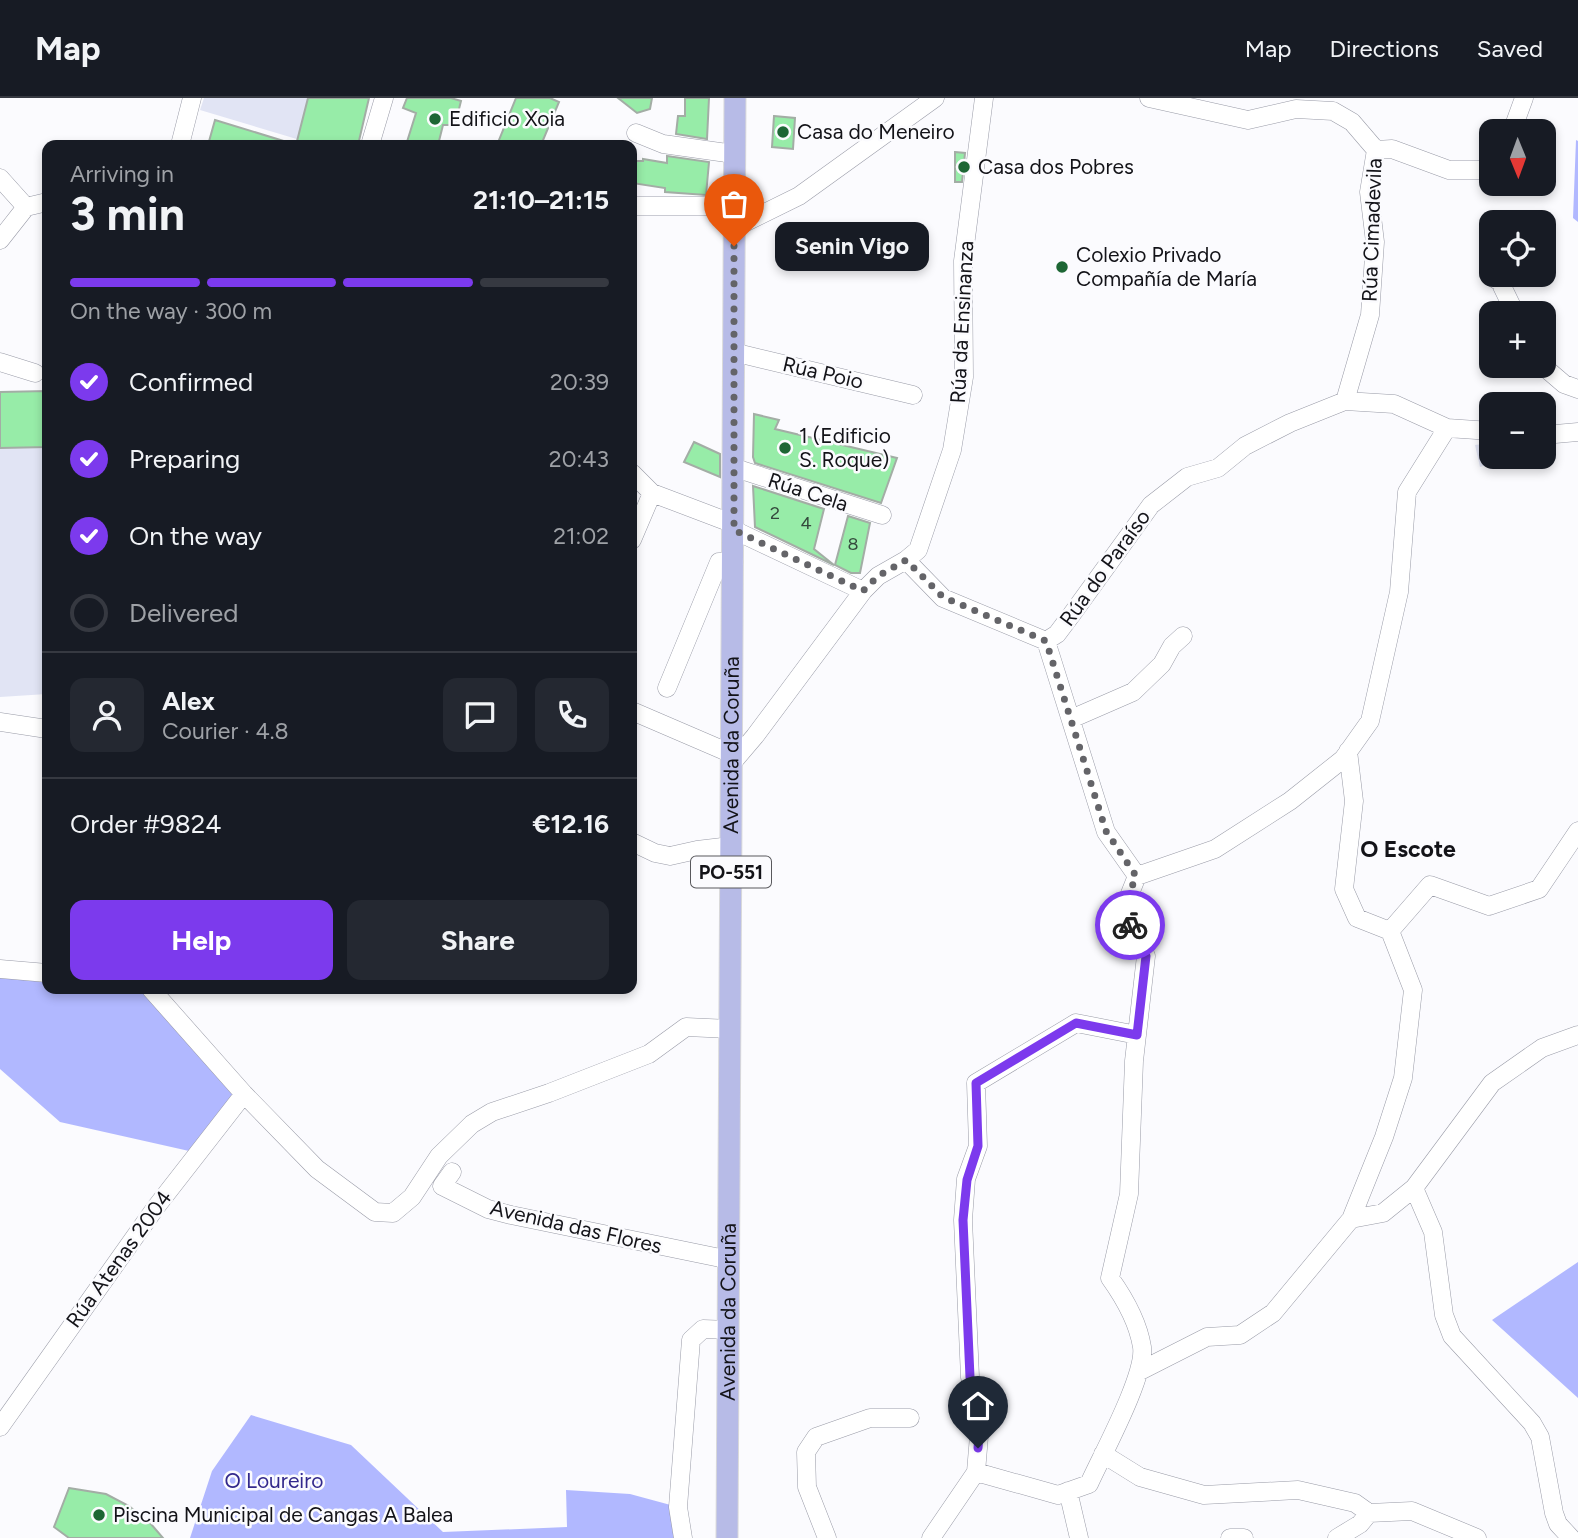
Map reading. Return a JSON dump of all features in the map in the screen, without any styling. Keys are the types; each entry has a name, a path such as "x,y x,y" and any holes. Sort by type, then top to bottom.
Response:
{"main road":[{"name":"PO-551","path":"734,217 735,98"},
{"name":"Avenida da Coruña","path":"727,1538 734,217"}],"street":[{"path":"181,140 191,98"},
{"path":"371,140 384,98"},
{"path":"637,207 734,217 799,196 935,98"},
{"name":"Rúa da Ensinanza","path":"732,758 755,736 863,591 878,576 918,550 925,533 951,450 964,377 963,261 984,98"},
{"name":"Rúa Cimadevila","path":"1149,98 1248,120 1296,109 1333,111 1352,122 1377,150 1369,192 1375,242 1370,315 1345,401"},
{"path":"1516,119 1524,98"},
{"path":"636,133 663,144 734,154"},
{"path":"1377,150 1392,149 1449,170 1479,170"},
{"path":"0,178 26,207"},
{"path":"0,240 26,207 42,203"},
{"name":"Rúa Poio","path":"733,352 913,395"},
{"path":"0,362 34,373"},
{"path":"1556,377 1564,384 1578,389"},
{"path":"1345,401 1394,404 1447,428 1479,430"},
{"name":"Rúa do Paraíso","path":"906,560 943,597 1046,641 1057,634 1151,505 1187,477 1218,467 1245,446 1290,423 1345,401"},
{"path":"1136,876 1214,849 1290,801 1343,759 1370,721 1399,592 1407,492 1447,428"},
{"path":"1556,434 1578,432"},
{"name":"Rúa Cela","path":"734,468 882,515"},
{"path":"637,478 652,493 734,527 863,591"},
{"path":"637,528 652,493"},
{"path":"667,688 719,562 734,562"},
{"path":"1071,719 1133,692 1163,664 1172,646 1183,636"},
{"path":"1046,641 1106,831 1136,876"},
{"path":"637,713 732,758"},
{"path":"0,722 42,728"},
{"path":"1140,1371 1207,1338 1240,1335 1273,1313 1351,1219 1384,1137 1402,1078 1413,990 1390,931 1357,918 1344,889 1354,801 1349,751"},
{"path":"1390,931 1430,886 1489,906 1539,889 1578,831"},
{"path":"637,844 655,853 670,856 731,846"},
{"path":"976,1472 1058,1495 1090,1484 1140,1371 1142,1348 1128,1304 1110,1278 1129,1194 1137,1035 1146,956 1123,911 1136,876"},
{"path":"0,969 42,973"},
{"path":"155,994 244,1094 317,1169 375,1212 393,1213 412,1197 439,1156 472,1124 492,1112 649,1054 685,1027 730,1029"},
{"path":"931,1538 976,1472 980,1424 970,1377 963,1220 967,1180 978,1146 976,1083 1076,1023 1137,1035"},
{"path":"1351,1219 1383,1213 1414,1188 1492,1083 1542,1048 1578,1035"},
{"name":"Rúa Atenas 2004","path":"0,1427 156,1207 244,1094"},
{"name":"Avenida das Flores","path":"452,1172 442,1186 488,1209 730,1260"},
{"path":"1414,1188 1433,1232 1444,1315 1452,1336 1532,1423 1542,1448 1554,1513 1558,1524 1571,1538"},
{"path":"683,1538 678,1507 691,1340 703,1329 729,1330"},
{"path":"827,1538 807,1487 806,1452 816,1437 870,1418 910,1418"},
{"path":"1103,1454 1140,1477 1204,1495 1298,1490 1355,1503 1369,1513 1412,1511 1477,1538"},
{"path":"1068,1492 1079,1538"},
{"path":"1337,1538 1360,1524 1369,1513"},
{"path":"1230,1538 1244,1538"}],"shaded area":[{"path":"204,98 312,98 300,140 200,110"},
{"path":"1479,444 1479,463 1475,445"},
{"path":"42,447 42,694 0,697 0,448"}],"green space":[{"path":"1576,140 1578,141 1578,222 1573,218"},
{"path":"0,968 42,972 42,994 155,994 244,1094 198,1153 60,1122 0,1069"},
{"path":"1578,1262 1578,1398 1492,1320"},
{"name":"O Loureiro","path":"251,1415 351,1445 443,1532 567,1527 566,1490 630,1494 678,1507 683,1538 190,1538 212,1471"}],"building":[{"path":"308,98 369,98 359,140 297,140"},
{"name":"Edificio Xoia","path":"407,98 451,98 461,101 455,125 443,125 439,140 408,140 416,113 403,108"},
{"path":"516,98 550,98 559,102 543,140 499,140"},
{"path":"618,98 652,98 650,109 637,113"},
{"path":"685,98 709,98 707,139 676,134 678,116 685,116"},
{"name":"Casa do Meneiro","path":"774,116 795,118 793,149 772,147"},
{"path":"215,120 280,140 209,140"},
{"path":"955,152 965,153 962,182 955,182"},
{"path":"667,156 709,162 706,195 665,192 665,188 637,184 637,161 643,159 667,163"},
{"path":"42,391 42,447 0,448 0,392"},
{"path":"754,414 779,420 775,429 897,458 881,503 755,463"},
{"path":"694,442 720,454 720,477 684,462"},
{"path":"753,486 824,509 814,549 834,565 755,527"},
{"path":"848,516 870,523 860,573 851,573 835,565"},
{"name":"Piscina Municipal de Cangas A Balea","path":"69,1488 106,1494 129,1506 163,1538 69,1538 54,1527"}],"way so far":[{"path":"734,246 734,530 863,591 878,576 906,560 943,597 975,613 1046,641 1106,831 1136,876 1123,911 1130,925"}],"place":[{"name":"Edificio Xoia","path":"435,119"},
{"name":"Casa do Meneiro","path":"783,132"},
{"name":"Casa dos Pobres","path":"964,167"},
{"name":"Senin Vigo","path":"734,246"},
{"name":"Colexio Privado Compañía de María","path":"1062,267"},
{"name":"1 (Edificio S. Roque)","path":"785,448"},
{"name":"Piscina Municipal de Cangas A Balea","path":"99,1515"}],"district":[{"name":"O Escote","path":"1408,849"}],"route":[{"path":"978,1448 980,1424 970,1377 963,1220 967,1180 978,1146 976,1083 1076,1023 1137,1035 1146,956 1130,925"}]}
